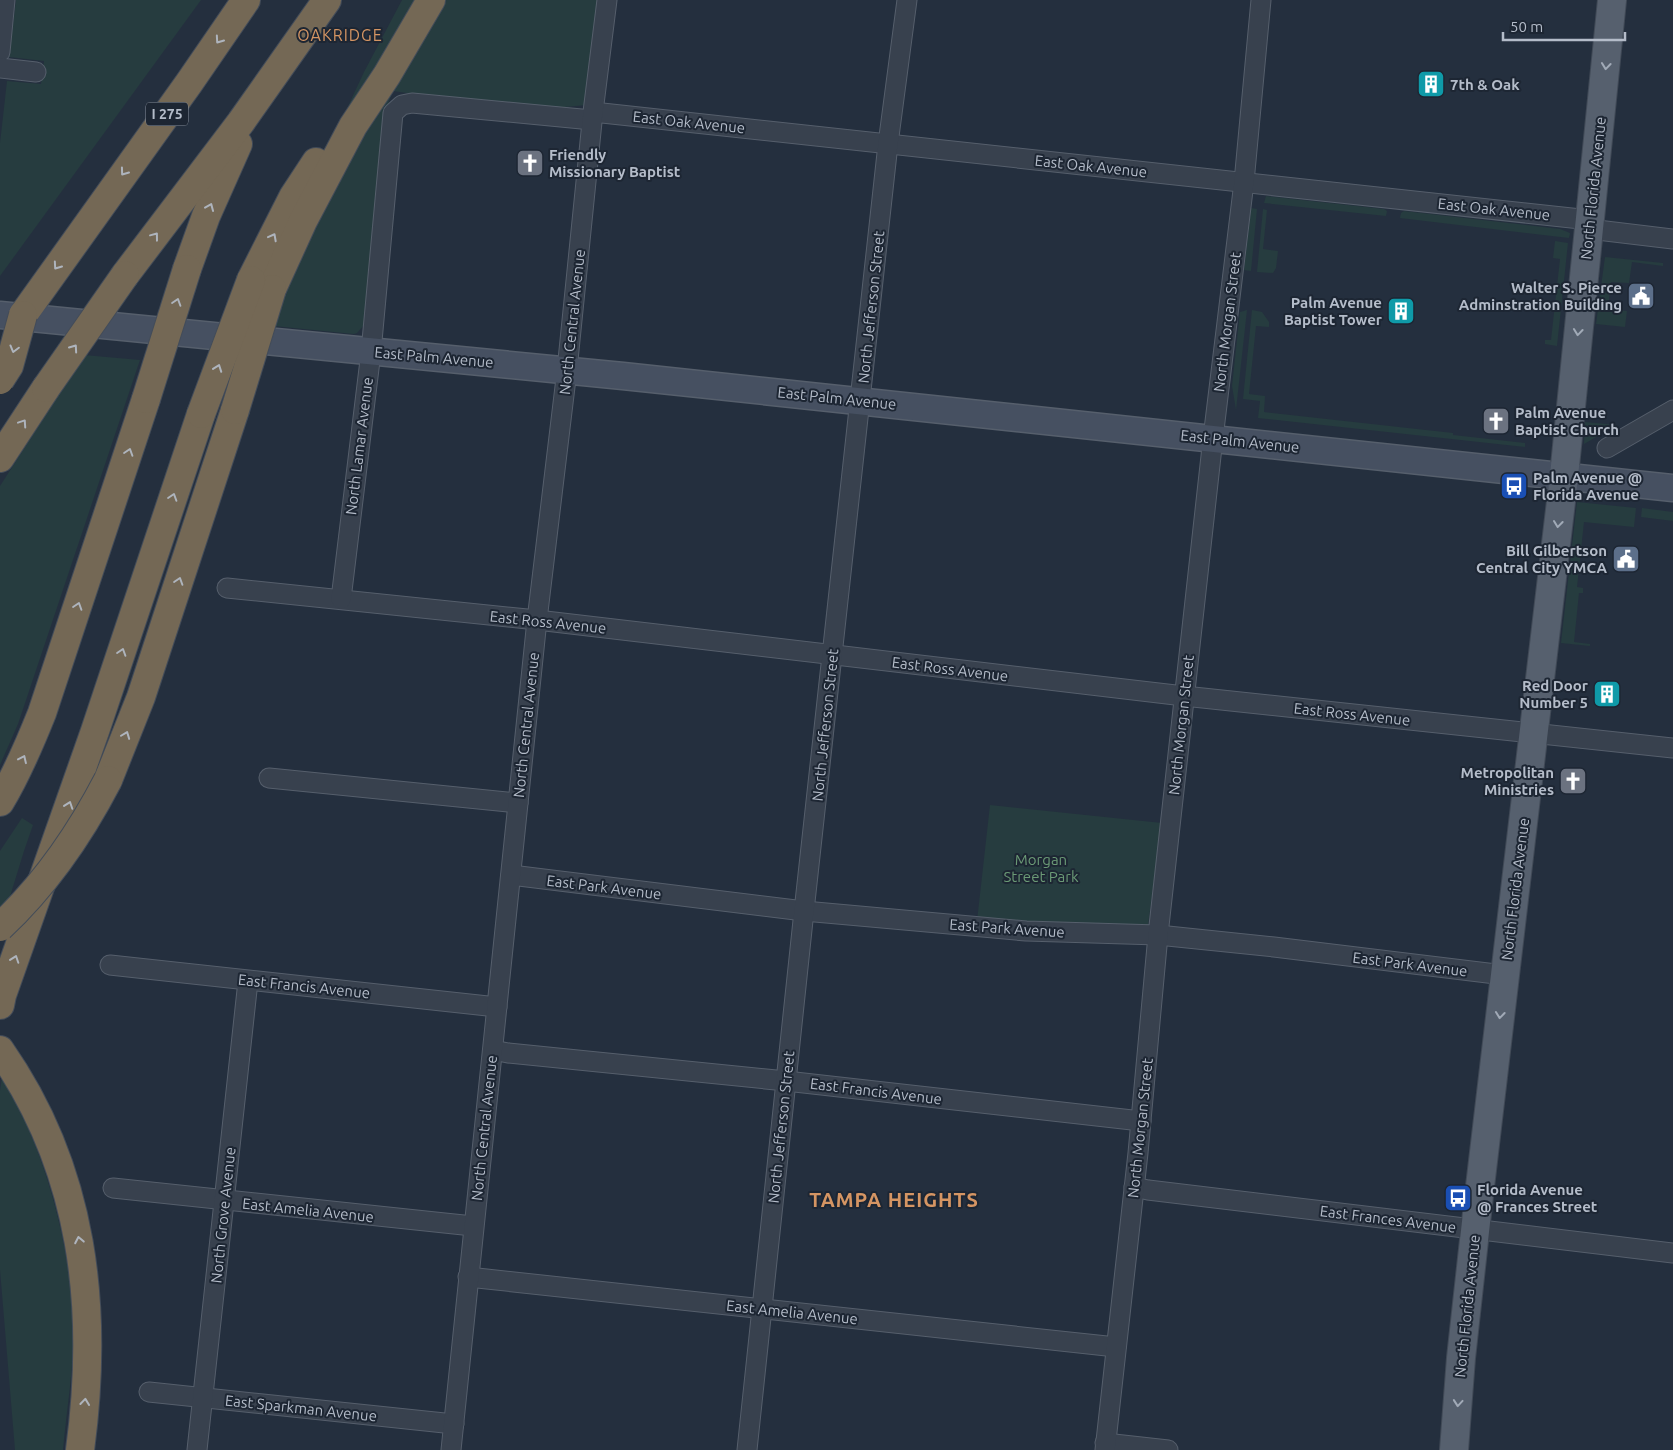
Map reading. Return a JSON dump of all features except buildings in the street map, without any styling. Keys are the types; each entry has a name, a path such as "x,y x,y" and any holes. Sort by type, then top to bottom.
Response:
{"highway":[{"name":"I 275","path":"0,380 9,366 11,315 85,226 189,83 246,0"},
{"path":"0,458 125,275 277,72 327,0"},
{"path":"0,1005 201,414 262,285 293,197 308,176 332,135 387,55 427,6"},
{"path":"0,802 28,748 42,713 206,216 249,122 277,72"},
{"path":"0,927 37,887 72,842 91,813 108,780 141,697 235,410 262,285"},
{"path":"0,329 11,315"},
{"path":"0,1050 36,1111 62,1174 74,1216 82,1257 88,1338 86,1388 80,1450"}],"main road":[{"name":"North Florida Avenue","path":"1454,1450 1461,1358 1475,1229 1564,476 1612,0"}],"street":[{"path":"0,52 6,0"},
{"name":"North Central Avenue","path":"451,1450 537,620 567,370 607,0"},
{"name":"North Jefferson Street","path":"747,1450 888,144 907,0"},
{"name":"North Morgan Street","path":"1105,1446 1141,1121 1158,935 1213,438 1244,182 1262,0"},
{"path":"0,68 36,72"},
{"name":"East Oak Avenue","path":"393,113 402,105 412,103 593,116 888,144 1244,182 1589,224 1673,239"},
{"name":"North Lamar Avenue","path":"341,599 371,352 393,113"},
{"name":"East Palm Avenue","path":"11,315 567,370 1673,488"},
{"path":"1607,448 1673,410"},
{"name":"East Ross Avenue","path":"227,588 537,620 1184,696 1673,748"},
{"path":"269,778 518,803"},
{"name":"East Park Avenue","path":"511,875 804,911 1026,931 1158,935 1504,975"},
{"name":"East Francis Avenue","path":"110,965 497,1007"},
{"name":"North Grove Avenue","path":"197,1450 248,980"},
{"name":"East Francis Avenue","path":"492,1050 1141,1121"},
{"name":"East Frances Avenue","path":"1134,1186 1148,1190 1673,1253"},
{"name":"East Amelia Avenue","path":"113,1188 473,1226"},
{"name":"East Amelia Avenue","path":"468,1277 1116,1347"},
{"name":"East Sparkman Avenue","path":"149,1392 454,1424"},
{"path":"1105,1446 1168,1450"}],"green space":[{"path":"16,0 201,0 0,276 0,143 7,81 41,84 44,61 9,57"},
{"path":"402,0 598,0 586,105 555,108 393,91 388,104 365,324 354,334 264,325 323,160 364,72"},
{"path":"1266,196 1384,209 1387,211 1386,216 1264,203"},
{"path":"1251,208 1257,209 1251,271 1244,270"},
{"path":"1263,209 1267,210 1263,249 1278,251 1276,268 1273,273 1257,272"},
{"path":"1404,211 1560,229 1570,233 1569,238 1400,218 1401,213"},
{"path":"1555,241 1568,243 1557,346 1545,344 1545,340 1551,340 1560,259 1553,258"},
{"path":"1605,257 1663,263 1663,266 1632,262 1629,283 1611,282 1608,309 1627,311 1625,327 1596,324"},
{"path":"1247,310 1236,410 1232,386 1240,312"},
{"path":"1252,310 1262,312 1269,322 1269,327 1256,326 1249,394 1265,396 1264,412 1453,433 1453,435 1525,443 1525,447 1258,418 1260,401 1243,399"},
{"path":"84,355 140,360 18,724 0,765 0,486"},
{"path":"1585,422 1617,425 1584,444"},
{"path":"1577,502 1636,508 1634,527 1584,522 1577,587 1583,588 1583,593 1579,593 1574,642 1590,644 1590,646 1561,643"},
{"path":"1642,508 1673,512 1673,521 1641,517"},
{"name":"Morgan Street Park","path":"990,805 1162,823 1148,925 1018,924 977,921"},
{"path":"22,818 33,825 0,929 0,851"},
{"path":"2,1076 33,1138 45,1173 56,1209 70,1282 73,1352 63,1450 15,1450 0,1270 0,1091"}],"place":[{"name":"7th & Oak","path":"1431,84"},
{"name":"Friendly Missionary Baptist","path":"530,163"},
{"name":"Walter S. Pierce Adminstration Building","path":"1641,296"},
{"name":"Palm Avenue Baptist Tower","path":"1401,311"},
{"name":"Palm Avenue Baptist Church","path":"1496,421"},
{"name":"Palm Avenue @ Florida Avenue","path":"1514,486"},
{"name":"Bill Gilbertson Central City YMCA","path":"1626,559"},
{"name":"Red Door Number 5","path":"1607,694"},
{"name":"Metropolitan Ministries","path":"1573,781"},
{"name":"Florida Avenue @ Frances Street","path":"1458,1198"}],"district":[{"name":"OAKRIDGE","path":"340,35"},
{"name":"TAMPA HEIGHTS","path":"894,1199"}]}
